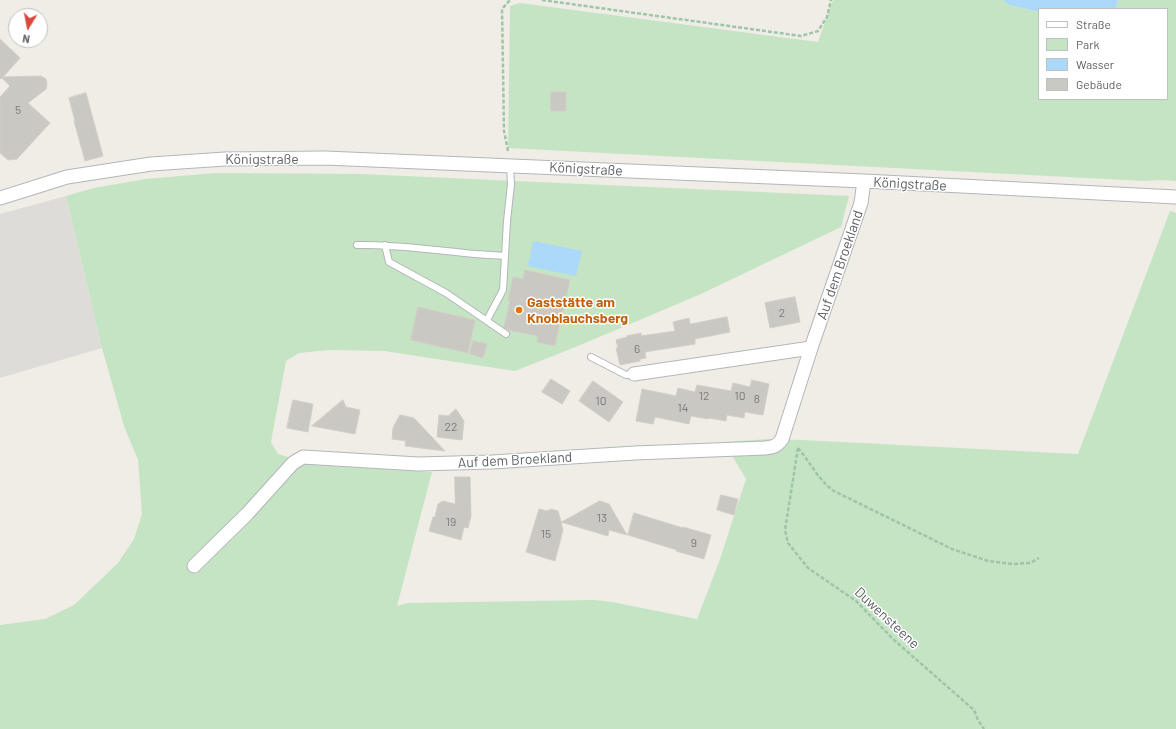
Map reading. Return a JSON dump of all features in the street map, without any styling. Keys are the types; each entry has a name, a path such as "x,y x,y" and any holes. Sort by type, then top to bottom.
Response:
{"street":[{"name":"Königstraße","path":"0,198 74,176 151,164 225,159 325,158 864,181 1176,197"},
{"name":"Auf dem Broekland","path":"194,566 248,514 293,463 303,457 418,464 492,462 765,448 778,445 782,439 811,348 861,203 864,181"},
{"path":"634,374 811,348"}],"lane":[{"path":"487,320 503,290 507,221 511,184 510,166"},
{"path":"357,245 385,245 505,256"},
{"path":"385,245 389,262 446,293 506,334"},
{"path":"591,357 626,375 634,374"}],"path":[{"path":"510,0 502,9 504,131 510,166"},
{"path":"542,0 801,36 818,31 827,17 831,0"},
{"name":"Duwensteene","path":"984,729 974,710 894,640 856,601 808,568 788,543 785,530 798,448 826,486 952,549 988,561 1014,564 1030,562 1039,558"}],"shaded area":[{"path":"66,196 102,348 0,378 0,214"}],"green space":[{"path":"833,0 1003,0 1009,5 1038,12 1038,100 1168,100 1168,8 1116,8 1118,0 1176,0 1176,181 1145,181 508,148 510,6 520,3 818,42"},
{"path":"216,173 361,174 849,196 841,227 701,294 515,371 384,351 329,350 299,353 286,361 271,442 278,454 314,465 432,472 397,606 407,603 594,600 612,602 697,619 719,562 746,479 724,442 770,439 801,440 1078,454 1170,211 1176,213 1176,729 0,729 0,625 45,619 74,605 118,563 134,539 142,514 138,460 124,426 102,348 66,196 94,188 145,179"}],"water":[{"path":"1003,0 1118,0 1116,8 1038,8 1038,12 1009,5"},
{"path":"533,241 582,251 576,276 528,266"}],"building":[{"path":"0,39 20,58 3,77 41,76 46,79 46,89 28,103 50,123 17,159 8,160 0,153 0,97 10,86 2,78 0,79"},
{"path":"551,92 566,92 566,111 551,111"},
{"path":"86,93 103,156 85,161 69,98"},
{"name":"Gaststätte am Knoblauchsberg","path":"525,270 570,280 555,346 537,342 538,336 508,330 504,327 510,301 508,300 513,277 523,279"},
{"path":"795,297 800,322 770,328 765,303"},
{"path":"418,307 475,320 468,353 411,340"},
{"path":"727,317 730,332 695,339 695,344 645,352 646,358 640,359 640,361 620,365 616,348 618,348 616,340 641,333 641,336 675,331 673,322 689,318 690,324"},
{"path":"473,341 487,344 483,358 470,354"},
{"path":"551,379 570,391 562,404 542,392"},
{"path":"752,380 769,384 763,415 745,412 744,418 727,415 726,421 691,416 689,424 655,417 653,424 636,421 642,389 676,396 678,388 695,392 697,385 731,391 733,383 750,387"},
{"path":"593,381 623,402 609,422 579,401"},
{"path":"293,400 313,404 308,432 287,428"},
{"path":"343,400 346,407 360,410 355,434 312,426"},
{"path":"456,409 464,421 462,440 437,437 439,415 448,416"},
{"path":"400,415 414,418 445,451 405,446 406,441 392,439 393,428"},
{"path":"455,477 470,477 471,516 468,528 464,527 461,540 429,531 433,517 435,517 438,504 443,501 455,504"},
{"path":"721,495 738,499 734,515 717,510"},
{"path":"600,501 609,504 627,535 609,530 608,536 561,522"},
{"path":"539,509 547,511 551,509 558,511 563,530 555,561 526,552"},
{"path":"634,513 711,535 704,559 628,535"}],"place":[{"name":"Gaststätte am Knoblauchsberg","path":"519,310"}]}
